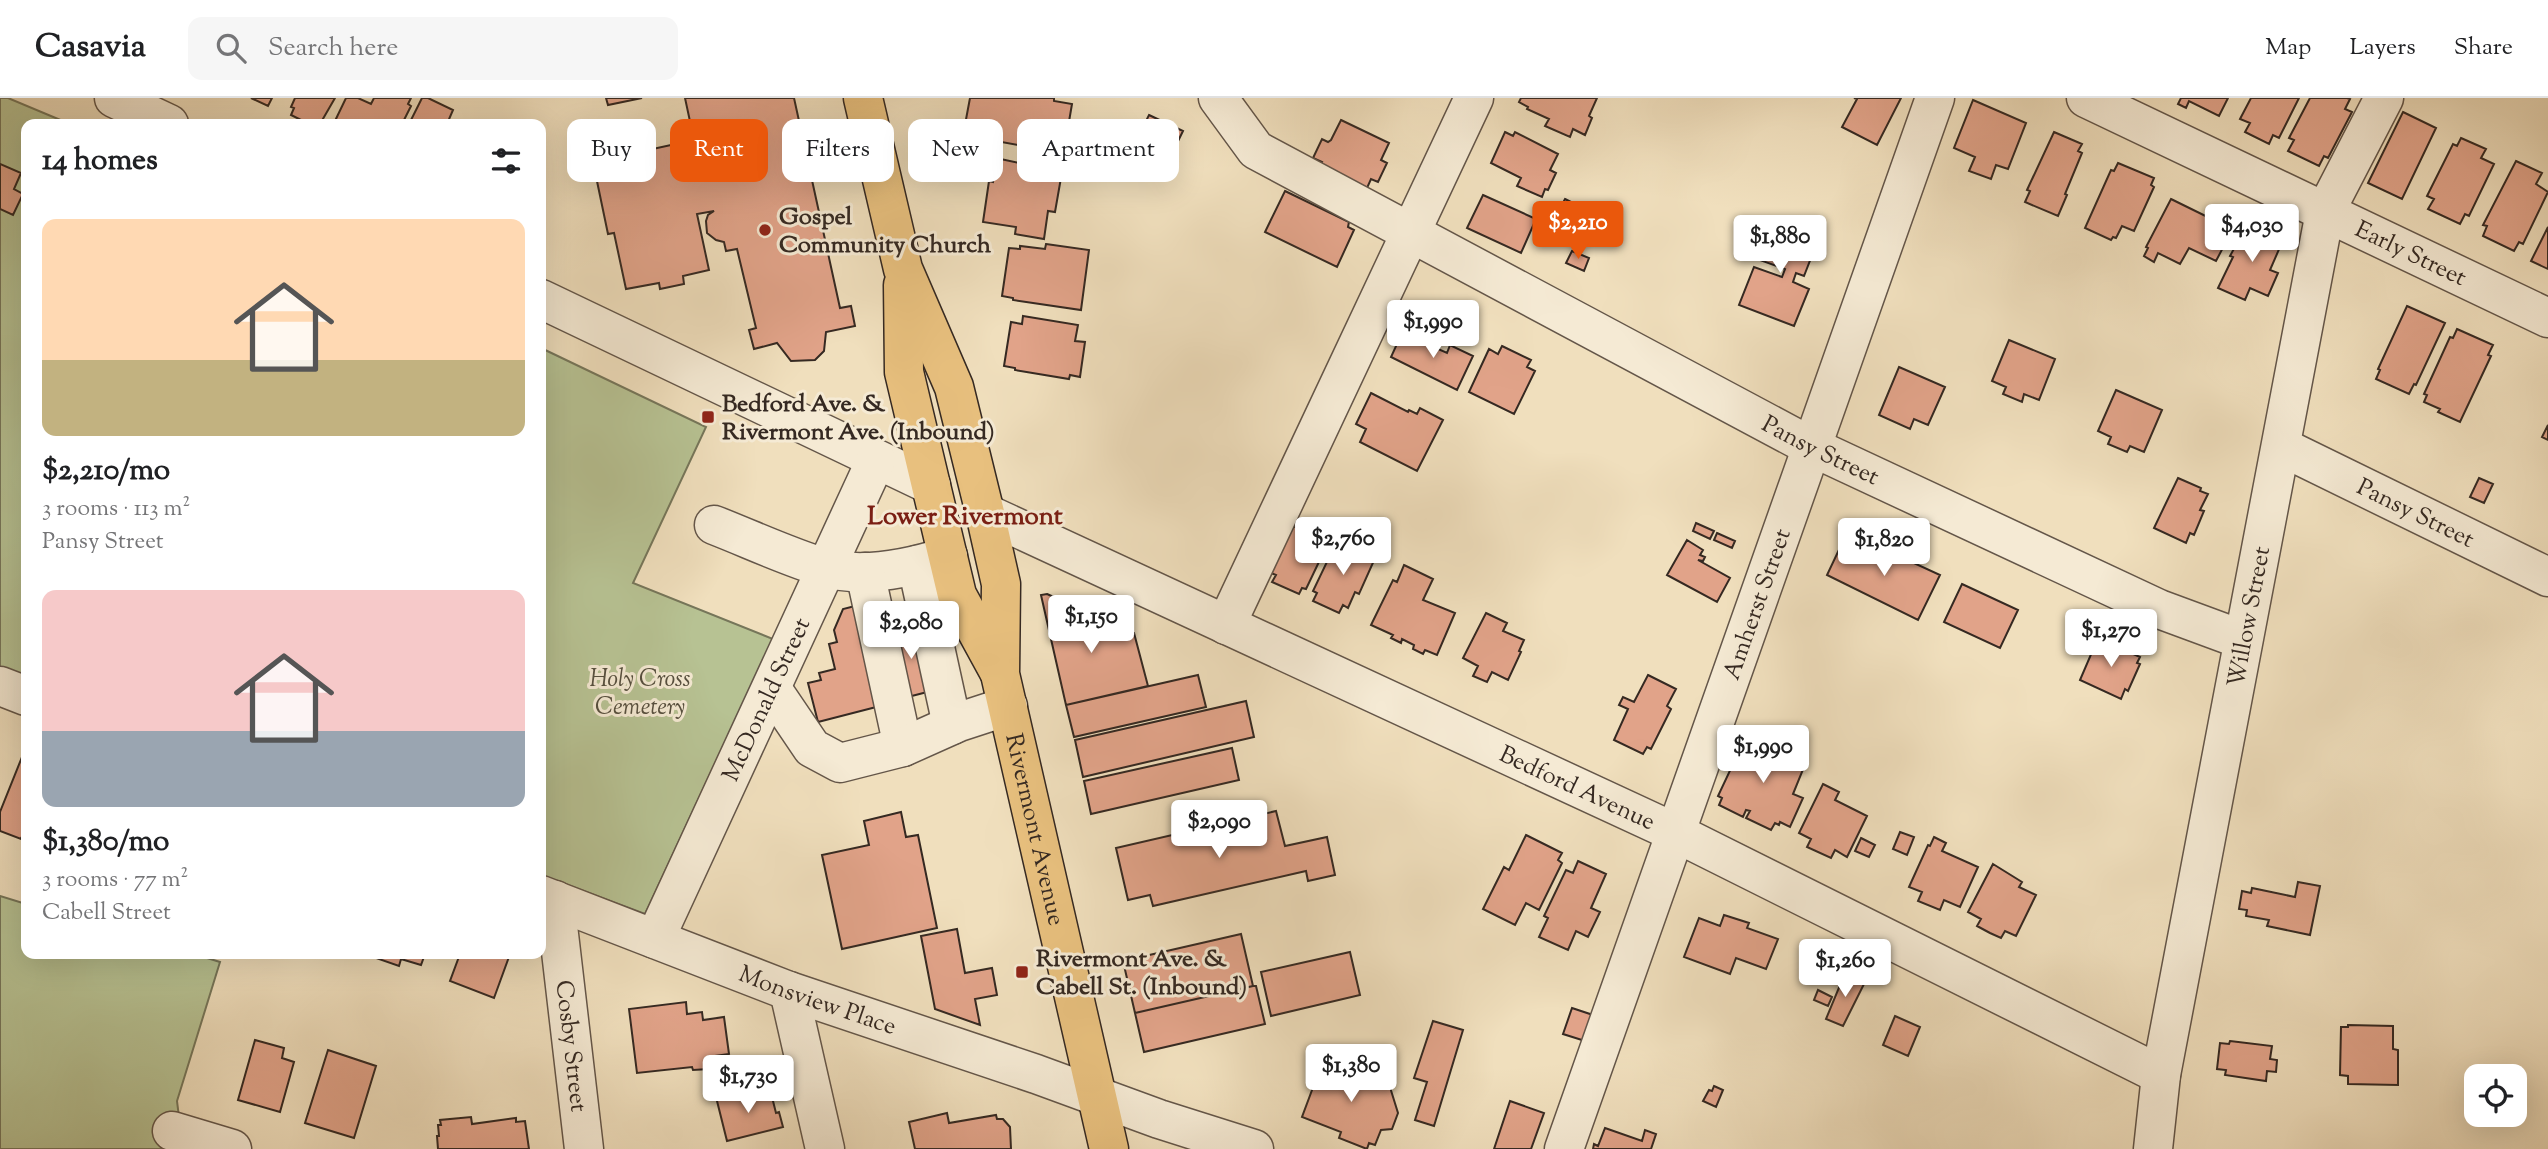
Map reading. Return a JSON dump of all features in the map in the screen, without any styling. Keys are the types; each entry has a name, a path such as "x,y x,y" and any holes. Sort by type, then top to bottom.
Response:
{"main road":[{"name":"Rivermont Avenue","path":"863,98 903,269 954,387 985,513 1001,584 1004,690 1109,1149"},
{"name":"Rivermont Avenue","path":"903,269 904,372 931,485 933,561 957,595 1004,690"},
{"path":"903,310 931,384 953,478 968,501 985,513"}],"street":[{"path":"114,98 158,119"},
{"name":"Pansy Street","path":"1218,98 1256,150 1812,447 2159,610 2244,640"},
{"path":"1226,625 1474,98"},
{"name":"Amherst Street","path":"1564,1149 1935,98"},
{"name":"Early Street","path":"2086,98 2548,318"},
{"name":"Willow Street","path":"2153,1149 2161,1075 2325,212 2384,98"},
{"path":"546,301 931,485"},
{"name":"Pansy Street","path":"2282,447 2548,577"},
{"name":"McDonald Street","path":"655,939 876,460"},
{"name":"Bedford Avenue","path":"985,513 1674,832 2161,1075"},
{"path":"714,524 827,568 865,572 933,561 952,725"},
{"path":"865,572 903,747"},
{"path":"0,685 21,694"},
{"path":"772,689 812,748 840,763 903,747 952,725 1004,690"},
{"name":"Monsview Place","path":"548,897 789,991 1254,1149"},
{"name":"Cosby Street","path":"548,897 584,1149"},
{"path":"789,991 825,1149"},
{"path":"172,1131 232,1149"}],"green space":[{"path":"0,98 8,98 58,119 21,119 21,679 0,672"},
{"name":"Holy Cross Cemetery","path":"546,350 706,427 633,583 773,639 645,914 546,877"},
{"path":"0,896 21,902 21,959 210,959 220,962 177,1101 183,1149 0,1149"}],"building":[{"path":"251,98 272,98 268,106"},
{"path":"295,98 335,98 323,119 299,119 291,115 294,108 291,107"},
{"path":"346,98 358,98 371,104 374,98 411,98 408,104 411,106 404,119 336,119"},
{"path":"422,98 428,98 453,110 449,119 412,119"},
{"path":"606,98 642,98 608,105"},
{"name":"Gospel Community Church","path":"685,98 794,98 799,119 782,119 782,182 812,182 840,308 851,306 855,326 826,332 824,351 815,360 791,361 777,343 754,349 749,330 756,328 737,249 726,251 724,242 707,233 706,221 708,215 714,211 697,214 709,270 683,276 684,284 660,289 659,283 626,289 614,233 608,234 597,182 656,182 656,148 670,145 670,182 768,182 768,119 690,119"},
{"path":"970,98 1054,98 1054,101 1072,104 1069,119 1017,119 1017,145 1003,142 1003,119 966,119"},
{"path":"1521,98 1597,98 1585,135 1573,129 1570,137 1545,126 1549,119 1527,109 1528,107 1519,102"},
{"path":"1854,98 1901,98 1877,145 1842,127 1857,99"},
{"path":"2181,98 2228,98 2219,116 2189,101 2186,108 2178,104"},
{"path":"2251,98 2299,98 2279,138 2273,135 2269,144 2245,132 2250,123 2240,119"},
{"path":"2310,98 2350,99 2345,109 2352,112 2328,158 2324,156 2319,166 2288,151 2294,140 2289,138"},
{"path":"1973,100 2026,123 2008,169 1996,165 1991,179 1969,171 1975,157 1954,148"},
{"path":"2403,112 2436,128 2402,199 2368,183"},
{"path":"1341,120 1389,143 1381,160 1387,163 1378,182 1371,179 1363,197 1315,175 1322,162 1313,158 1322,139 1328,142 1331,140"},
{"path":"1505,132 1513,136 1515,132 1558,154 1550,170 1556,173 1542,197 1517,186 1521,178 1491,163"},
{"path":"2054,132 2082,144 2078,151 2082,153 2058,216 2025,202 2030,191 2027,190"},
{"path":"2461,138 2486,149 2481,158 2494,164 2469,216 2465,214 2460,224 2428,209 2434,199 2427,196 2453,144 2457,146"},
{"path":"1003,159 1017,162 1017,182 1060,182 1055,212 1048,211 1044,239 1015,234 1016,227 983,222 989,182 1003,182"},
{"path":"2516,161 2542,173 2536,184 2548,192 2523,244 2519,242 2514,251 2483,236 2487,226 2483,225"},
{"path":"2118,163 2154,178 2151,185 2154,187 2134,231 2122,226 2116,238 2111,240 2085,228 2111,170 2114,171"},
{"path":"0,164 21,173 14,189 21,193 21,198 13,215 0,209"},
{"path":"1285,191 1349,222 1348,227 1354,230 1337,267 1265,232"},
{"path":"1483,195 1536,219 1521,253 1467,228"},
{"path":"1565,199 1591,212 1584,227 1557,214"},
{"path":"2171,199 2230,228 2216,261 2189,248 2180,264 2158,253 2154,262 2144,256"},
{"path":"1771,222 1818,240 1804,276 1796,273 1793,282 1809,289 1794,326 1739,305 1754,267 1782,277 1785,269 1757,259"},
{"path":"2247,225 2281,239 2270,270 2278,273 2268,296 2250,288 2245,300 2218,288 2233,257 2230,256"},
{"path":"2548,227 2548,269 2531,261"},
{"path":"1748,230 1762,237 1754,253 1740,246"},
{"path":"1046,244 1089,250 1081,310 1002,296 1009,248 1020,249 1020,246 1045,249"},
{"path":"1572,251 1589,258 1584,271 1566,263"},
{"path":"2407,306 2445,323 2416,385 2414,384 2409,394 2376,379"},
{"path":"1023,316 1078,325 1075,341 1085,342 1080,377 1070,375 1069,379 1004,366 1011,322 1022,324"},
{"path":"2457,329 2493,345 2488,355 2491,356 2460,422 2424,402 2427,395 2424,394 2450,337 2453,338"},
{"path":"1402,333 1447,353 1450,345 1473,356 1457,390 1391,357"},
{"path":"2009,340 2055,359 2039,400 2024,394 2022,402 2003,394 2006,387 1992,381"},
{"path":"1502,346 1531,360 1527,367 1535,371 1514,414 1469,392 1489,349 1498,354"},
{"path":"1899,367 1945,387 1928,425 1914,419 1910,429 1879,415"},
{"path":"2116,390 2162,410 2144,452 2130,446 2127,452 2108,444 2111,437 2098,431"},
{"path":"1371,393 1408,412 1409,410 1417,414 1420,408 1443,420 1417,471 1360,442 1366,429 1356,424"},
{"path":"2548,425 2548,440 2542,437"},
{"path":"2178,478 2208,494 2200,510 2204,511 2194,535 2190,533 2186,543 2154,528"},
{"path":"2479,478 2493,484 2484,503 2470,497"},
{"path":"1696,523 1714,531 1710,539 1693,531"},
{"path":"1293,526 1313,535 1316,528 1330,534 1306,589 1302,588 1299,594 1272,582 1276,575 1271,573"},
{"path":"1717,533 1735,541 1732,548 1714,540"},
{"path":"1845,537 1899,561 1901,557 1940,575 1918,620 1827,575"},
{"path":"1687,540 1703,550 1700,555 1705,557 1703,561 1698,560 1730,578 1717,602 1667,575"},
{"path":"1351,544 1376,556 1359,594 1355,592 1348,608 1343,605 1339,613 1313,601 1317,593 1313,591 1335,545 1347,551"},
{"path":"1404,565 1433,579 1423,600 1455,613 1437,655 1425,650 1423,654 1413,649 1414,645 1402,639 1401,643 1391,638 1393,635 1371,625 1393,580 1397,582"},
{"path":"1962,584 2018,610 2000,648 1944,622"},
{"path":"1047,594 1088,612 1093,635 1123,628 1134,633 1148,686 1066,705 1041,595"},
{"path":"859,605 884,705 818,722 808,683 821,680 819,673 835,669 829,644 837,642 834,630 843,609"},
{"path":"1486,613 1507,623 1503,631 1524,640 1508,680 1492,672 1487,682 1473,676 1478,666 1463,658"},
{"path":"923,623 939,689 900,699 884,632"},
{"path":"2098,638 2140,657 2137,663 2140,664 2128,691 2125,689 2121,699 2080,680"},
{"path":"1198,675 1206,707 1074,737 1066,705"},
{"path":"1648,675 1676,689 1667,706 1671,709 1651,749 1647,747 1643,754 1614,740 1628,709 1619,705 1623,697 1634,702"},
{"path":"1246,701 1254,737 1083,777 1075,740"},
{"path":"1749,736 1806,762 1793,794 1803,798 1790,827 1780,822 1779,825 1775,823 1771,830 1746,818 1750,811 1746,810 1743,817 1719,805 1722,798 1718,796 1743,743 1745,744"},
{"path":"1232,748 1239,780 1091,814 1084,781"},
{"path":"21,760 21,839 0,831 0,812"},
{"path":"1823,784 1839,792 1835,800 1867,816 1847,857 1835,850 1831,858 1807,847 1811,839 1799,833"},
{"path":"1276,811 1285,846 1327,837 1335,875 1308,881 1306,871 1153,906 1150,895 1128,900 1116,848"},
{"path":"901,812 906,837 918,835 937,928 842,949 822,855 869,845 864,821"},
{"path":"1900,832 1914,837 1907,855 1893,849"},
{"path":"1526,835 1562,853 1558,860 1562,863 1539,910 1526,903 1515,925 1483,909 1504,867 1509,870"},
{"path":"1934,837 1946,843 1942,851 1978,867 1960,907 1944,900 1940,910 1918,901 1922,892 1909,887"},
{"path":"1861,838 1875,845 1869,857 1855,851"},
{"path":"1578,861 1606,874 1591,908 1600,912 1588,937 1576,931 1568,950 1539,937 1548,918 1544,916 1566,870 1573,873"},
{"path":"1993,864 2022,882 2019,887 2036,895 2016,936 2005,931 2001,938 1990,933 1977,926 1981,919 1968,912"},
{"path":"2298,882 2320,886 2310,935 2267,926 2269,920 2246,916 2247,910 2239,909 2242,891 2251,893 2252,888 2295,897"},
{"path":"1724,915 1749,923 1747,928 1778,939 1766,969 1736,958 1730,974 1684,957 1699,918 1720,926"},
{"path":"957,929 965,973 992,968 997,995 975,999 980,1025 935,1009 921,936"},
{"path":"1241,934 1253,986 1135,1013 1123,961"},
{"path":"1350,952 1360,995 1271,1016 1261,972"},
{"path":"379,959 401,959 399,966"},
{"path":"401,959 423,959 421,965"},
{"path":"458,959 508,959 494,998 450,981"},
{"path":"1845,973 1865,982 1843,1026 1826,1019"},
{"path":"1256,986 1265,1024 1144,1052 1135,1013"},
{"path":"1818,990 1832,997 1828,1006 1814,1000"},
{"path":"686,1002 687,1014 702,1012 703,1020 724,1017 729,1054 707,1057 709,1069 693,1070 692,1067 637,1073 629,1009"},
{"path":"1572,1008 1593,1015 1585,1041 1563,1034"},
{"path":"1895,1016 1920,1027 1908,1056 1883,1045"},
{"path":"1433,1021 1463,1030 1434,1126 1415,1120 1427,1082 1414,1078"},
{"path":"2393,1026 2393,1049 2398,1050 2398,1085 2348,1084 2348,1076 2340,1075 2341,1027"},
{"path":"255,1040 284,1048 282,1058 294,1062 280,1112 238,1100"},
{"path":"2230,1041 2272,1046 2270,1059 2277,1060 2276,1072 2267,1071 2266,1081 2225,1075 2226,1070 2217,1069 2220,1043 2229,1044"},
{"path":"328,1050 376,1066 354,1138 305,1123"},
{"path":"1324,1058 1389,1084 1398,1113 1392,1129 1381,1130 1375,1145 1369,1143 1367,1149 1339,1138 1341,1132 1302,1117"},
{"path":"1714,1086 1723,1090 1716,1107 1703,1101"},
{"path":"739,1091 742,1100 771,1093 783,1127 727,1141 716,1097"},
{"path":"1510,1101 1544,1113 1531,1149 1494,1149"},
{"path":"947,1113 949,1123 996,1115 997,1119 1003,1119 1010,1127 1011,1149 915,1149 909,1122"},
{"path":"471,1117 472,1124 516,1118 516,1122 525,1121 529,1149 438,1149 440,1120"},
{"path":"1605,1128 1642,1141 1645,1130 1656,1134 1651,1149 1593,1149 1594,1144 1598,1146"}],"place":[{"name":"Gospel Community Church","path":"765,230"},
{"name":"Bedford Ave. & Rivermont Ave. (Inbound)","path":"708,417"},
{"name":"Rivermont Ave. & Cabell St. (Inbound)","path":"1022,972"}],"district":[{"name":"Lower Rivermont","path":"965,515"}]}
